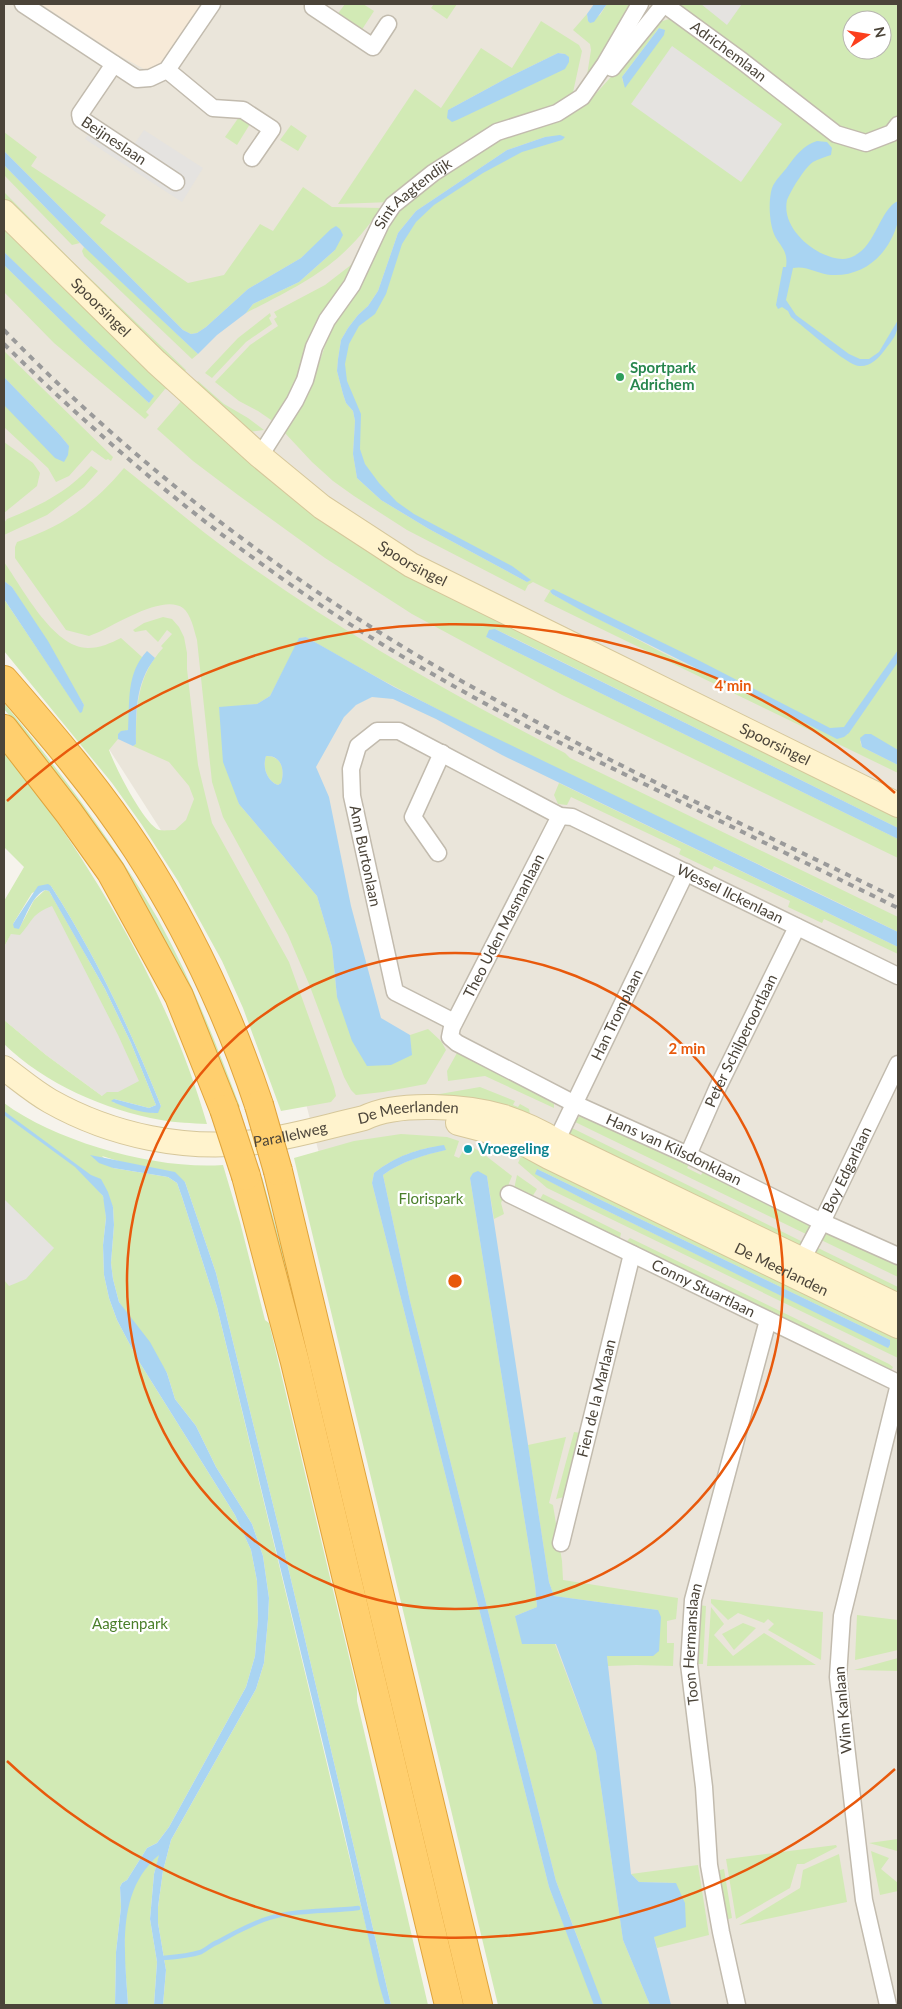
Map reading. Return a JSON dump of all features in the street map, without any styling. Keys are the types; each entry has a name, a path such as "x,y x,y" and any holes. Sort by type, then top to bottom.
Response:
{"highway":[{"path":"4,680 90,783 136,848 173,908 205,969 232,1030 259,1105 278,1171 478,2005"},
{"path":"4,729 58,798 111,872 179,996 224,1109 246,1176 295,1362 449,2005"}],"main road":[{"name":"Spoorsingel","path":"4,212 156,362 260,456 322,507 411,564 898,805"},
{"name":"Parallelweg","path":"4,1068 49,1101 100,1124 163,1142 214,1145 257,1142 364,1118"},
{"name":"De Meerlanden","path":"364,1118 376,1112 421,1107 476,1111 504,1117 539,1131 553,1149 798,1267 898,1306"},
{"name":"De Meerlanden","path":"798,1267 898,1326"}],"street":[{"path":"23,4 137,79 150,78 167,70 212,4"},
{"path":"313,4 312,7 374,47 388,24"},
{"name":"Sint Aagtendijk","path":"260,456 296,401 305,380 314,347 327,320 352,285 381,223 393,206 433,173 497,132 557,113 582,97 605,64 640,4"},
{"name":"Adrichemlaan","path":"582,97 606,76 664,4 742,61 836,134 866,142 892,133 898,125"},
{"name":"Beijneslaan","path":"114,64 80,114 80,119 176,182"},
{"path":"167,70 213,108 243,110 272,129 252,158"},
{"name":"Ann Burtonlaan","path":"452,1030 395,992 352,796 351,769 358,746 378,730 400,731 560,816"},
{"path":"438,853 413,816 442,753"},
{"name":"Wessel Ilckenlaan","path":"560,816 572,817 898,976"},
{"name":"Theo Uden Masmanlaan","path":"452,1030 560,816"},
{"name":"Han Tromplaan","path":"553,1149 686,872"},
{"name":"Peter Schilperoortlaan","path":"688,1155 717,1089 797,927"},
{"name":"Hans van Kilsdonklaan","path":"452,1030 457,1043 575,1104 688,1155 822,1222 898,1256"},
{"name":"Boy Edgarlaan","path":"798,1267 822,1222 898,1064"},
{"name":"Conny Stuartlaan","path":"509,1194 898,1382"},
{"name":"Fien de la Marlaan","path":"561,1543 632,1254"},
{"name":"Toon Hermanslaan","path":"737,2005 709,1865 704,1787 690,1664 693,1600 768,1320"},
{"name":"Wim Kanlaan","path":"888,2005 864,1900 838,1677 842,1616 898,1388"}],"shaded area":[{"path":"4,4 898,4 898,2005 543,2005 285,1024 4,585"},
{"path":"41,4 206,4 170,59 157,68 146,70 120,56"},
{"path":"701,4 742,4 727,25"},
{"path":"672,46 782,124 741,182 631,104"},
{"path":"144,130 203,168 182,202 85,139 91,131 133,146"},
{"path":"53,896 83,949 156,1105 102,1096 46,1055 4,1020 4,947 14,928"},
{"path":"4,1199 54,1248 26,1279 9,1286 4,1280"}],"green space":[{"path":"345,4 363,4 374,11 361,31 337,15"},
{"path":"434,4 457,4 447,19 431,8"},
{"path":"607,4 635,4 585,88 591,50 590,44 573,30 587,14 588,21 600,15"},
{"name":"Sportpark Adrichem","path":"679,4 898,4 898,761 860,741 862,747 898,765 898,773 544,601 550,591 552,594 663,653 837,738 848,734 845,732 836,733 827,730 533,582 528,585 525,591 407,530 333,481 284,432 310,389 334,320 356,290 379,234 399,207 412,195 489,142 523,128 564,117 579,108 590,100 610,78 653,24 669,19","holes":["659,28 662,29 661,31 623,82 622,77","562,136 523,147 484,169 426,209 402,233 389,271 370,311 351,331 340,365 344,389 356,414 356,445 363,475 391,503 530,580 527,582 429,529 381,500 357,478 353,454 355,421 353,411 346,403 337,371 341,340 348,328 368,306 378,291 398,233 416,211 507,150 545,137"]},
{"path":"541,21 579,45 582,51 572,97 543,111 391,202 338,204 415,89 441,108 481,48 512,68","holes":["558,53 565,54 448,110"]},
{"path":"239,117 250,124 237,145 225,137"},
{"path":"291,125 307,136 298,151 280,140"},
{"path":"4,132 37,157 31,166 106,215 100,223 188,283 224,275 260,224 273,231 303,187 332,207 381,208 352,245 321,271 287,292 246,313 253,304 299,282 335,250 321,240 301,258 248,289 206,327 197,333 191,334 183,330 4,151"},
{"path":"4,165 80,243 72,245 4,175"},
{"path":"4,192 72,261 186,370 182,375 4,201"},
{"path":"4,223 172,387 169,390 165,389 146,412 149,415 145,419 54,343 4,292 4,265 89,348 149,403 153,396 4,252"},
{"path":"84,247 198,354 192,359 84,256 82,251"},
{"path":"360,258 294,390 274,422 239,401 215,382 250,345 278,326 274,319 277,317 274,312 325,285"},
{"path":"270,313 271,316 269,318 272,324 246,342 212,378 205,373 238,338"},
{"path":"4,351 113,457 111,461 106,460 92,450 69,476 56,482 48,468 4,427 4,405 69,446 4,377"},
{"path":"198,381 224,404 264,430 249,432 195,385"},
{"path":"184,398 292,494 898,812 898,828 495,629 486,637 898,839 898,858 562,695 412,614 325,558 193,461 157,429"},
{"path":"4,442 33,463 40,473 37,486 4,513"},
{"path":"91,466 98,471 84,487 47,515 4,535 4,523 7,519 63,491"},
{"path":"124,468 237,557 276,585 357,637 439,685 565,753 570,758 898,917 898,932 525,753 378,678 306,637 300,638 270,696 257,704 219,708 239,804 317,896 332,947 337,997 411,1055 410,1035 428,1029 441,1041 446,1050 426,1084 356,1095 344,1077 309,984 288,935 223,817 212,782 197,640 188,614 183,608 175,605 165,605 141,611 89,636 66,630 15,558 17,542 49,529 76,513 101,493"},
{"path":"4,562 29,600 51,627 63,638 75,645 92,648 121,638 142,657 128,730 118,734 118,739 109,750 138,807 153,826 159,830 175,830 186,820 194,799 189,786 169,762 133,746 136,744 138,705 143,681 154,659 163,648 161,646 172,634 167,630 158,642 146,630 135,632 133,630 144,623 163,617 172,619 179,627 184,637 187,653 187,669 198,765 212,823 289,962 334,1087 336,1096 331,1102 281,1111 243,1008 222,961 178,881 112,783 4,651 4,599 80,712 84,705 12,587 4,581"},
{"path":"4,703 86,808 158,919 192,988 240,1107 236,1108 187,986 142,901 41,755 4,709"},
{"path":"4,748 66,835 123,927 148,974 170,1023 190,1073 207,1124 140,1116 98,1102 57,1083 20,1058 4,1044 4,1020 46,1055 102,1096 107,1092 118,1092 139,1081 118,1035 52,906 36,915 20,935 11,934 4,947 4,901 24,867 4,847","holes":["51,886 111,993 137,1049 161,1106 154,1113 113,1102 114,1099 149,1108 156,1105 131,1043 105,989 49,891 45,890 34,900 19,929 13,924 32,893"]},
{"path":"266,756 276,758 281,765 283,773 281,783 278,785 266,773"},
{"path":"559,783 898,947 898,954 824,919 822,923 788,907 790,901 714,866 712,870 679,854 681,849 571,797 567,805 558,804 554,795"},
{"path":"458,1051 550,1095 547,1100 554,1104 554,1108 485,1076 448,1081 447,1071"},
{"path":"480,1087 515,1101 513,1105 518,1107 520,1104 529,1109 530,1114 394,1102"},
{"name":"Aagtenpark","path":"4,1103 51,1130 108,1150 168,1163 223,1165 240,1222 265,1320 269,1323 357,1690 357,1701 428,2005 391,2005 280,1533 216,1273 185,1182 102,1156 113,1168 168,1177 177,1183 182,1197 217,1307 385,2005 163,2005 166,1970 158,1923 158,1907 163,1871 171,1840 256,1689 264,1663 269,1598 263,1556 252,1524 216,1467 196,1426 175,1399 167,1373 119,1302 111,1263 114,1225 113,1207 92,1183 103,1196 105,1204 104,1275 109,1298 117,1320 138,1360 235,1515 251,1550 257,1581 258,1619 255,1656 246,1687 169,1827 157,1843 147,1848 127,1880 120,1887 121,1907 116,1952 115,2005 4,2005"},
{"path":"582,1115 690,1162 687,1168 701,1175 705,1169 806,1219 810,1229 808,1235 573,1121"},
{"path":"570,1127 805,1243 794,1248 570,1135"},
{"name":"Florispark","path":"401,1134 447,1137 459,1141 454,1156 459,1158 467,1144 481,1152 512,1176 501,1203 504,1214 494,1219 487,1176 470,1178 535,1585 537,1607 515,1616 555,1644 596,1752 623,1940 650,2005 498,2005 294,1158 354,1141","holes":["432,1147 445,1150 413,1159 383,1175 410,1301 556,1881 582,1949 574,1951 549,1887 372,1183 374,1173 401,1157"]},
{"path":"525,1148 898,1329 898,1358 547,1188 518,1163","holes":["537,1169 890,1340 888,1347 593,1204 536,1174"]},
{"path":"517,1175 537,1189 532,1197 514,1189"},
{"path":"262,1177 290,1278 464,2005 461,2005 287,1278 259,1178"},
{"path":"543,1194 621,1233 620,1238 614,1237 539,1201"},
{"path":"829,1232 898,1262 898,1277 819,1239 822,1235"},
{"path":"630,1238 893,1367 889,1369 633,1247 627,1241"},
{"path":"816,1247 898,1287 898,1300 816,1258 814,1250"},
{"path":"574,1432 581,1433 564,1497 556,1499"},
{"path":"566,1437 549,1503 553,1505 562,1561 563,1580 678,1598 676,1619 667,1621 667,1643 674,1643 673,1666 608,1666 607,1656 653,1656 658,1610 554,1596 549,1582 528,1445"},
{"path":"711,1599 823,1612 821,1660 768,1630 774,1624 768,1619 764,1623 738,1613 728,1620 711,1603"},
{"path":"699,1605 706,1606 703,1664 695,1664"},
{"path":"711,1607 724,1624 714,1635 733,1656 764,1633 816,1665 707,1666"},
{"path":"857,1615 898,1620 898,1650 855,1660"},
{"path":"743,1623 756,1628 734,1650 722,1634"},
{"path":"898,1658 898,1671 854,1670"},
{"path":"898,1839 897,1851 869,1843"},
{"path":"836,1845 837,1847 804,1864 797,1864 790,1888 736,1919 726,1859"},
{"path":"871,1851 889,1858 881,1869 898,1883 898,1891 880,1895"},
{"path":"160,1853 154,1874 150,1919 157,1962 154,2005 128,2005 124,1938 128,1904 133,1888 141,1873"},
{"path":"839,1854 847,1902 739,1925 800,1888 803,1870"},
{"path":"698,1865 709,1935 657,1948 654,1937 676,1883 639,1882 631,1874"},
{"path":"724,1869 732,1918 725,1920 716,1871"}],"water":[{"path":"594,4 607,4 594,22 590,23 587,14"},
{"path":"659,28 665,30 664,35 625,88 622,77"},
{"path":"558,53 569,57 569,62 565,69 457,120 452,122 447,118 448,110"},
{"path":"560,135 565,137 562,140 522,152 483,173 434,205 416,222 402,244 386,294 375,314 359,326 349,344 345,364 347,381 361,414 360,449 365,464 379,483 397,502 414,514 512,566 531,580 527,582 429,529 381,500 357,478 353,454 355,421 353,411 346,403 337,371 341,340 348,328 368,306 378,291 398,233 416,211 507,150 545,137"},
{"path":"817,141 827,142 832,148 831,155 808,166 787,200 786,209 791,225 796,233 809,245 823,254 839,259 846,259 858,254 871,239 886,212 898,201 898,221 894,233 882,253 874,261 855,272 843,275 831,275 798,267 793,268 786,300 796,315 849,354 860,359 869,359 879,352 898,320 896,333 892,340 879,357 863,366 845,360 791,317 788,311 782,307 778,309 776,305 783,267 786,267 786,258 772,227 770,206 772,188 797,154 808,145"},
{"path":"4,151 183,330 191,334 197,333 206,327 248,289 301,258 331,229 336,226 343,235 335,250 299,282 253,304 246,313 217,335 198,354 84,247 4,165"},
{"path":"4,252 154,396 149,403 89,348 4,265"},
{"path":"4,377 69,446 68,455 64,462 55,458 4,405"},
{"path":"4,581 12,587 48,641 84,705 82,712 80,713 4,599"},
{"path":"553,589 698,660 830,728 844,727 898,650 898,662 849,733 837,739 586,613 552,594 550,591"},
{"path":"495,629 898,828 898,839 486,637 489,630"},
{"path":"306,637 394,687 469,725 898,932 898,947 502,755 436,719 393,699 372,697 356,705 344,717 316,767 329,797 351,906 381,1018 410,1035 412,1055 391,1065 367,1066 352,1041 337,997 332,947 317,896 239,804 223,762 219,707 257,704 270,696 299,638","holes":["266,756 271,756 279,761 282,769 281,783 278,785 268,777 265,769"]},
{"path":"147,651 155,658 148,668 140,688 136,744 133,746 118,739 118,734 121,731 128,730 132,678 140,660"},
{"path":"865,734 871,734 898,750 898,765 862,747 860,738"},
{"path":"48,884 83,939 111,993 161,1106 158,1113 128,1108 111,1101 114,1099 149,1108 156,1105 131,1043 105,989 49,891 45,890 36,897 19,929 14,928 13,924 38,886"},
{"path":"4,1111 91,1175 101,1179 113,1207 114,1225 111,1263 119,1302 150,1342 167,1373 175,1399 196,1426 216,1467 252,1524 263,1556 269,1598 268,1619 264,1663 256,1689 171,1840 163,1871 158,1907 158,1923 166,1970 163,2005 154,2005 157,1962 150,1919 154,1874 159,1855 145,1870 135,1887 129,1905 125,1944 128,2005 115,2005 116,1952 121,1907 120,1887 127,1880 147,1848 157,1843 169,1827 246,1687 255,1656 258,1619 257,1581 251,1550 235,1515 138,1360 117,1320 109,1298 104,1275 103,1245 106,1218 103,1196 75,1167 4,1115"},
{"path":"444,1145 446,1150 405,1162 383,1175 410,1301 556,1881 603,2005 594,2005 549,1887 372,1183 374,1173 390,1162 416,1151"},
{"path":"90,1155 175,1172 185,1182 216,1273 280,1533 391,2005 385,2005 379,1984 340,1814 217,1307 182,1197 177,1183 168,1177 113,1168 99,1163"},
{"path":"537,1169 890,1340 890,1345 888,1348 593,1204 535,1174"},
{"path":"478,1171 487,1176 549,1582 554,1596 658,1610 661,1617 659,1651 653,1656 607,1656 631,1874 639,1882 676,1883 685,1903 686,1927 654,1937 671,2005 650,2005 623,1940 596,1752 556,1644 522,1644 515,1616 537,1607 470,1178 473,1173"}],"waterway":[{"path":"163,1958 201,1952 240,1930 275,1916 298,1912 358,1908"}],"railway":[{"path":"4,330 100,423 151,467 257,549 368,625 482,693 541,724 659,784 898,899"},
{"path":"4,344 108,441 180,502 255,560 381,644 532,729 898,908"}],"place":[{"name":"Sportpark Adrichem","path":"620,377"},
{"name":"Vroegeling","path":"468,1149"}]}
